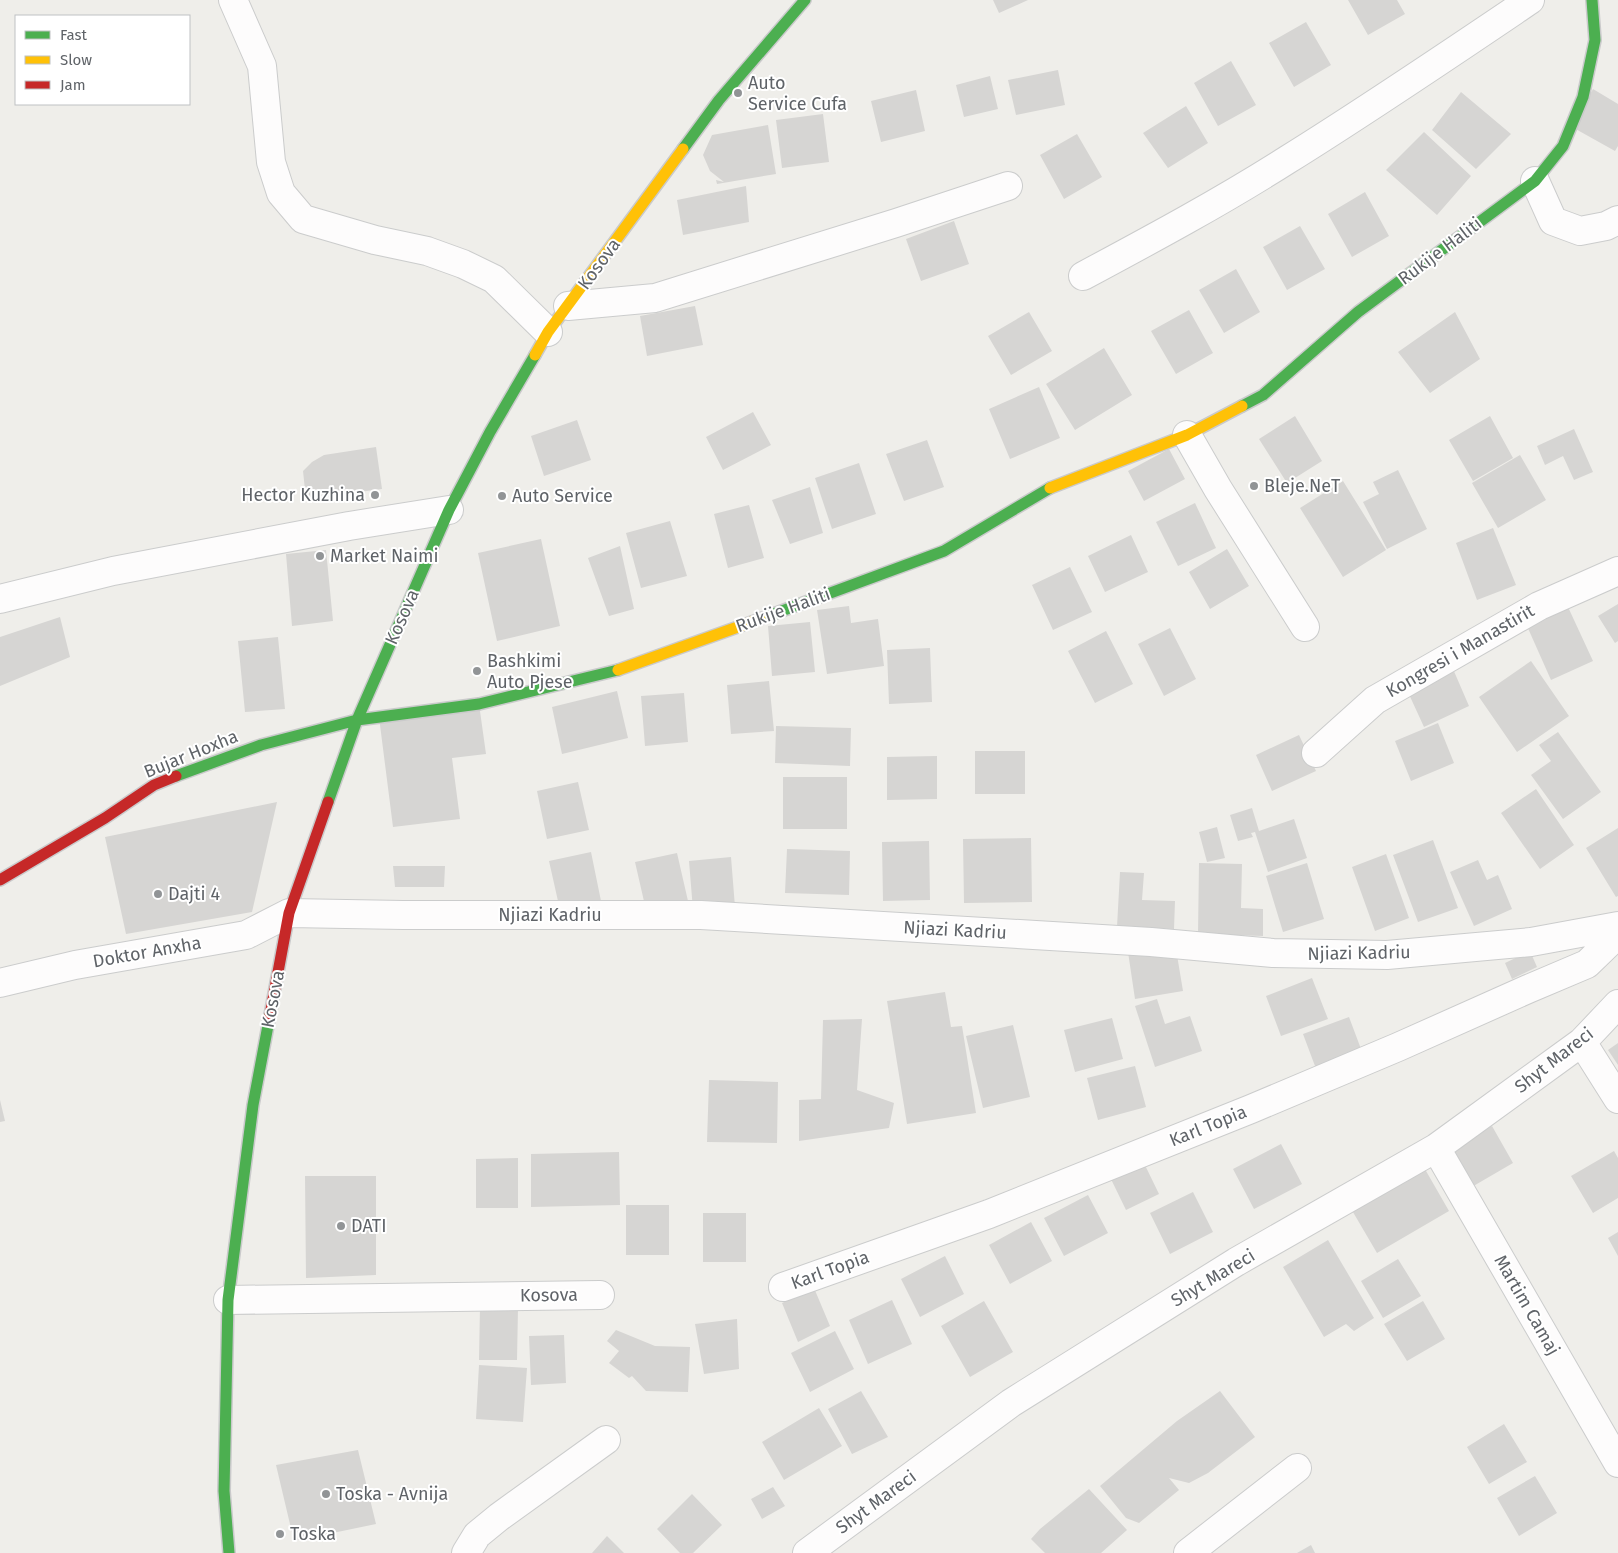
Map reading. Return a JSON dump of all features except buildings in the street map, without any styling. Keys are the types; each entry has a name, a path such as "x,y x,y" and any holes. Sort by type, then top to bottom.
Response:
{"street":[{"path":"233,0 262,66 272,162 276,178 281,193 303,219 375,240 428,251 463,264 494,279 548,332"},
{"name":"Kosova","path":"228,1553 224,1491 228,1300 253,1105 289,912 357,720 449,510 490,432 548,332 719,100 805,0"},
{"path":"1083,276 1192,217 1286,161 1530,0"},
{"name":"Rukije Haliti","path":"357,720 479,704 624,669 944,551 1045,490 1187,435 1263,395 1358,312 1535,181 1564,146 1583,97 1595,40 1592,0"},
{"path":"1535,181 1553,221 1580,231 1606,226 1618,220"},
{"path":"568,306 655,298 1008,186"},
{"path":"1187,435 1218,489 1305,627"},
{"path":"0,599 123,570 350,526 449,510"},
{"name":"Kongresi i Manastirit","path":"1316,753 1375,700 1539,606 1618,570"},
{"name":"Bujar Hoxha","path":"0,880 105,818 154,785 200,766 261,745 357,720"},
{"name":"Njiazi Kadriu","path":"289,912 403,915 701,915 1151,942 1273,953 1387,955 1531,942 1618,926"},
{"name":"Doktor Anxha","path":"0,983 75,965 246,934 289,912"},
{"name":"Karl Topia","path":"783,1287 998,1210 1250,1109 1398,1047 1587,964 1618,934"},
{"name":"Shyt Mareci","path":"808,1553 1011,1404 1236,1262 1436,1148 1582,1042 1618,1004"},
{"path":"1582,1042 1618,1099"},
{"name":"Martim Camaj","path":"1436,1148 1618,1462"},
{"name":"Kosova","path":"228,1300 600,1295"},
{"path":"466,1553 477,1535 499,1516 606,1440"},
{"path":"1188,1553 1297,1468"}],"traffic: fast":[{"path":"683,149 719,100 805,0"},
{"path":"1242,406 1263,395 1358,312 1535,181 1563,146 1583,97 1595,40 1592,0"},
{"path":"328,802 357,720 449,510 490,432 535,355"},
{"path":"760,619 944,551 1050,488"},
{"path":"176,776 261,745 357,720 479,704 618,670"},
{"path":"229,1553 224,1491 228,1300 253,1105 270,1015"}],"traffic: slow":[{"path":"535,355 548,332 683,149"},
{"path":"1050,488 1187,435 1242,406"},
{"path":"618,670 760,619"}],"traffic: jam":[{"path":"0,880 105,818 154,785 176,776"},
{"path":"270,1015 289,913 328,802"}],"place":[{"name":"Auto Service Cufa","path":"738,93"},
{"name":"Bleje.NeT","path":"1254,486"},
{"name":"Hector Kuzhina","path":"375,495"},
{"name":"Auto Service","path":"502,496"},
{"name":"Market Naimi","path":"320,556"},
{"name":"Bashkimi Auto Pjese","path":"477,671"},
{"name":"Dajti 4","path":"158,894"},
{"name":"DATI","path":"341,1226"},
{"name":"Toska - Avnija","path":"326,1494"},
{"name":"Toska","path":"280,1534"}]}
